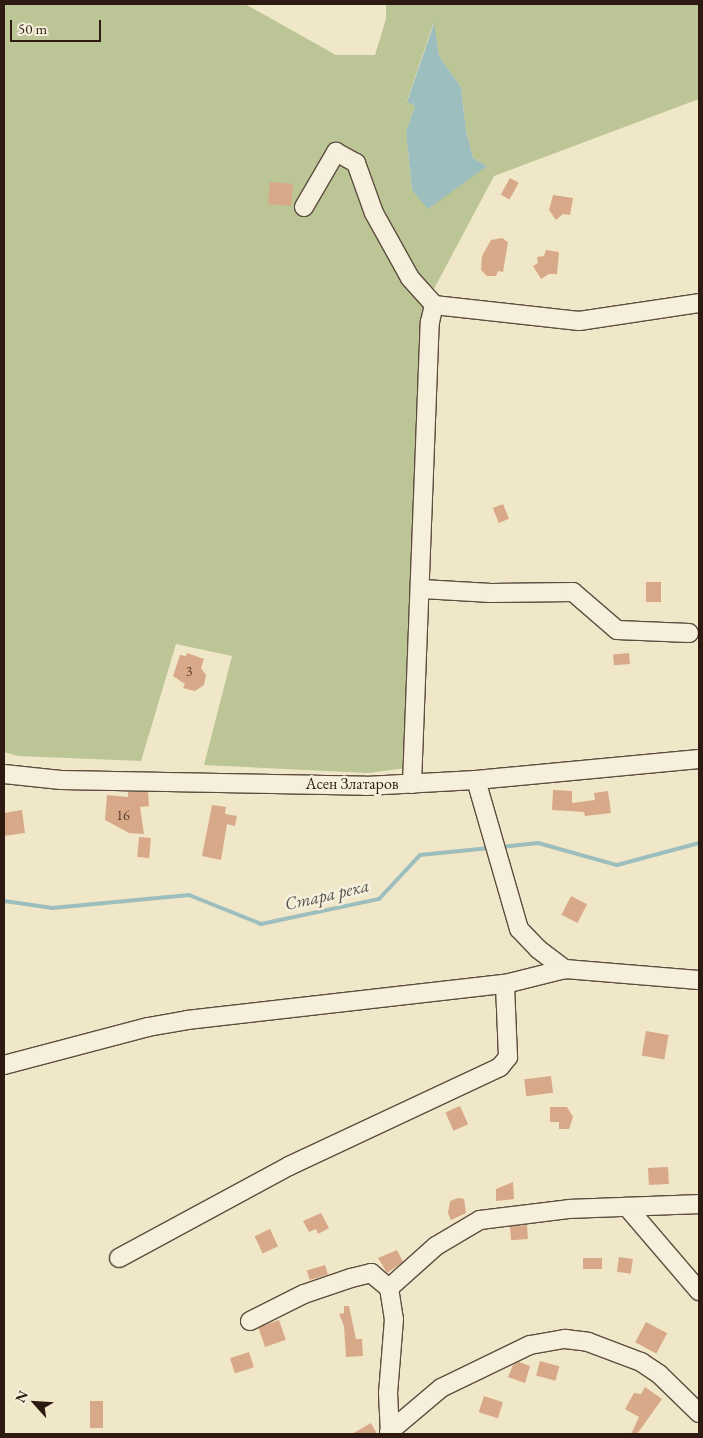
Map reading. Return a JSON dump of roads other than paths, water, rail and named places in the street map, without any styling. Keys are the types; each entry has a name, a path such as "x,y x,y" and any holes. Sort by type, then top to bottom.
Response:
{"street":[{"path":"304,207 336,152 356,163 374,213 410,278 434,305 579,321 699,303"},
{"path":"412,784 422,589 430,322 434,305"},
{"path":"422,589 491,593 573,592 617,630 689,633"},
{"name":"Асен Златаров","path":"4,774 61,780 366,786 476,780 699,759"},
{"path":"476,780 519,930 538,950 565,969"},
{"path":"4,1065 148,1027 187,1020 505,984 565,969 699,980"},
{"path":"119,1258 289,1166 500,1067 508,1057 505,984"},
{"path":"390,1288 436,1246 480,1220 570,1209 699,1204"},
{"path":"627,1207 699,1291"},
{"path":"250,1321 304,1294 351,1278 371,1274 390,1288 394,1319 388,1393 390,1433"},
{"path":"390,1433 441,1388 530,1345 565,1339 588,1342 641,1362 659,1374 699,1413"}],"water":[{"path":"434,23 439,56 461,87 466,131 473,158 487,166 428,209 412,190 406,132 415,106 407,102"}],"waterway":[{"name":"Стара река","path":"500,847 538,843 617,865 699,843"},
{"name":"Стара река","path":"4,901 52,908 189,895 261,924 379,899 420,855 490,848"}]}
